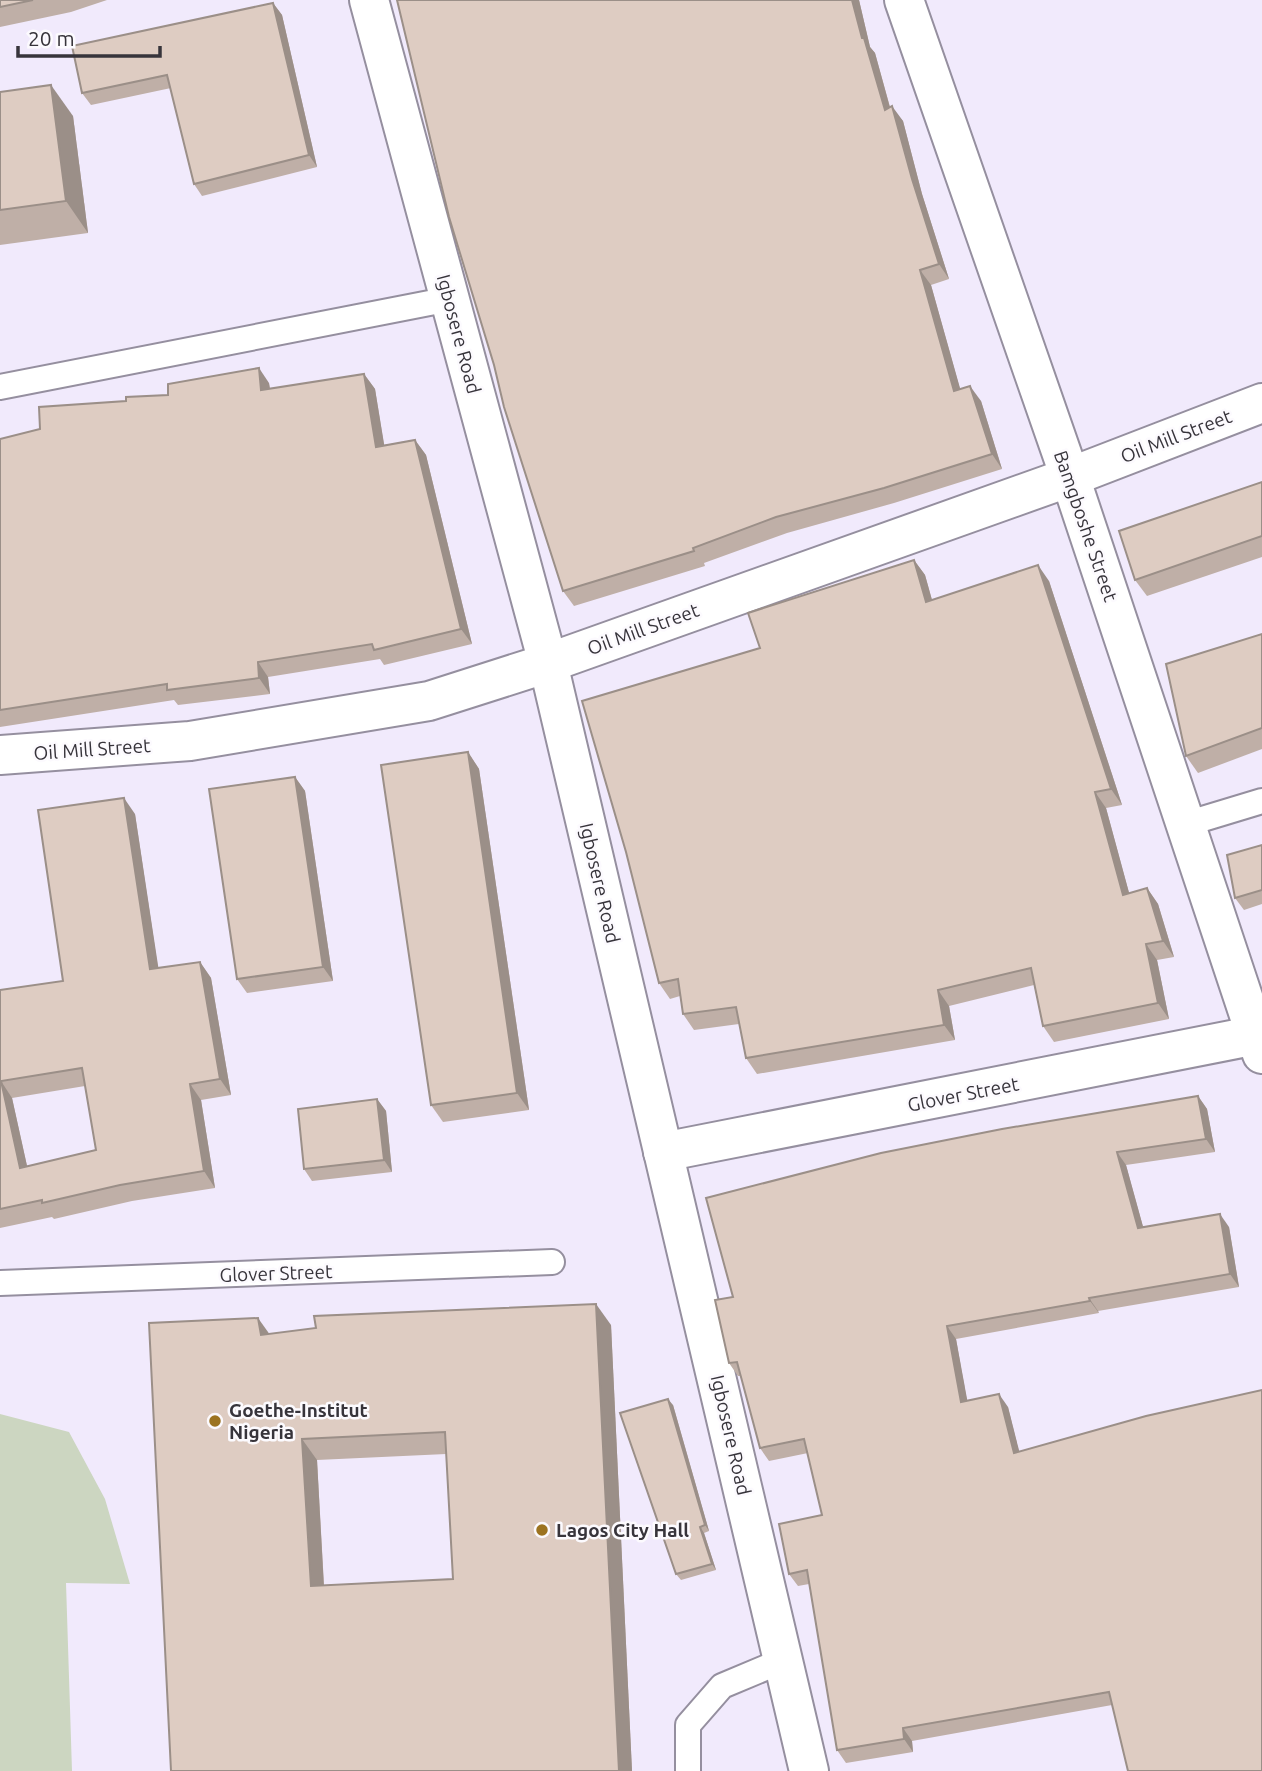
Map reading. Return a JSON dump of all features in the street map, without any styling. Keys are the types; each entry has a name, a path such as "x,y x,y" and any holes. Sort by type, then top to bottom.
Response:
{"main road":[{"name":"Igbosere Road","path":"369,0 548,663 809,1771"},
{"name":"Bamgboshe Street","path":"904,0 1070,477 1260,1041"},
{"name":"Oil Mill Street","path":"0,755 190,741 429,701 548,663 1070,477 1262,403"},
{"name":"Glover Street","path":"663,1152 1260,1041"}],"lane":[{"path":"0,387 450,299"},
{"path":"1186,824 1262,801"},
{"name":"Glover Street","path":"0,1283 552,1262"},
{"path":"688,1771 688,1725 722,1686 784,1660"}],"green space":[{"path":"0,1414 69,1432 105,1499 130,1584 66,1583 72,1771 0,1771"}],"building":[{"path":"0,0 33,0 0,7"},
{"path":"397,0 852,0 885,110 892,106 939,264 920,270 954,391 970,386 992,454 884,488 776,517 693,548 694,551 563,591 504,407 449,217"},
{"path":"273,3 309,155 194,184 167,75 82,93 72,46"},
{"path":"51,85 66,201 0,210 0,92"},
{"path":"259,368 261,390 364,374 376,447 415,440 461,629 374,650 372,644 258,662 259,678 167,690 167,684 0,710 0,439 40,429 39,407 168,395 168,384"},
{"path":"1262,482 1262,536 1135,580 1119,531"},
{"path":"914,560 926,602 1038,565 1111,789 1095,792 1123,895 1147,888 1163,941 1146,944 1158,1003 1043,1026 1031,968 938,990 944,1025 746,1058 736,1007 683,1014 678,979 659,983 626,852 582,701 760,648 748,613"},
{"path":"1262,634 1262,728 1186,756 1166,664"},
{"path":"468,752 517,1093 431,1105 381,765"},
{"path":"295,777 323,967 237,979 209,789"},
{"path":"124,798 150,969 200,962 220,1079 190,1084 204,1171 0,1209 0,990 63,981 38,810","holes":["82,1068 96,1150 20,1168 1,1081"]},
{"path":"1262,845 1262,890 1235,898 1227,855"},
{"path":"1198,1096 1206,1139 1117,1152 1138,1228 1220,1214 1230,1274 947,1326 961,1402 999,1394 1014,1453 1146,1416 1262,1390 1262,1771 1128,1771 1109,1692 903,1728 904,1739 837,1750 807,1570 789,1574 779,1524 822,1515 804,1439 760,1448 737,1362 729,1363 715,1300 733,1297 706,1198 881,1153 1002,1129"},
{"path":"377,1099 384,1160 304,1169 298,1109"},
{"name":"Lagos City Hall","path":"596,1304 619,1771 171,1771 149,1323 258,1318 261,1335 316,1328 314,1316","holes":["445,1432 453,1579 311,1586 302,1439"]},
{"path":"668,1399 705,1525 700,1527 712,1564 676,1574 620,1413"}],"place":[{"name":"Goethe-Institut Nigeria","path":"215,1421"},
{"name":"Lagos City Hall","path":"542,1530"}]}
